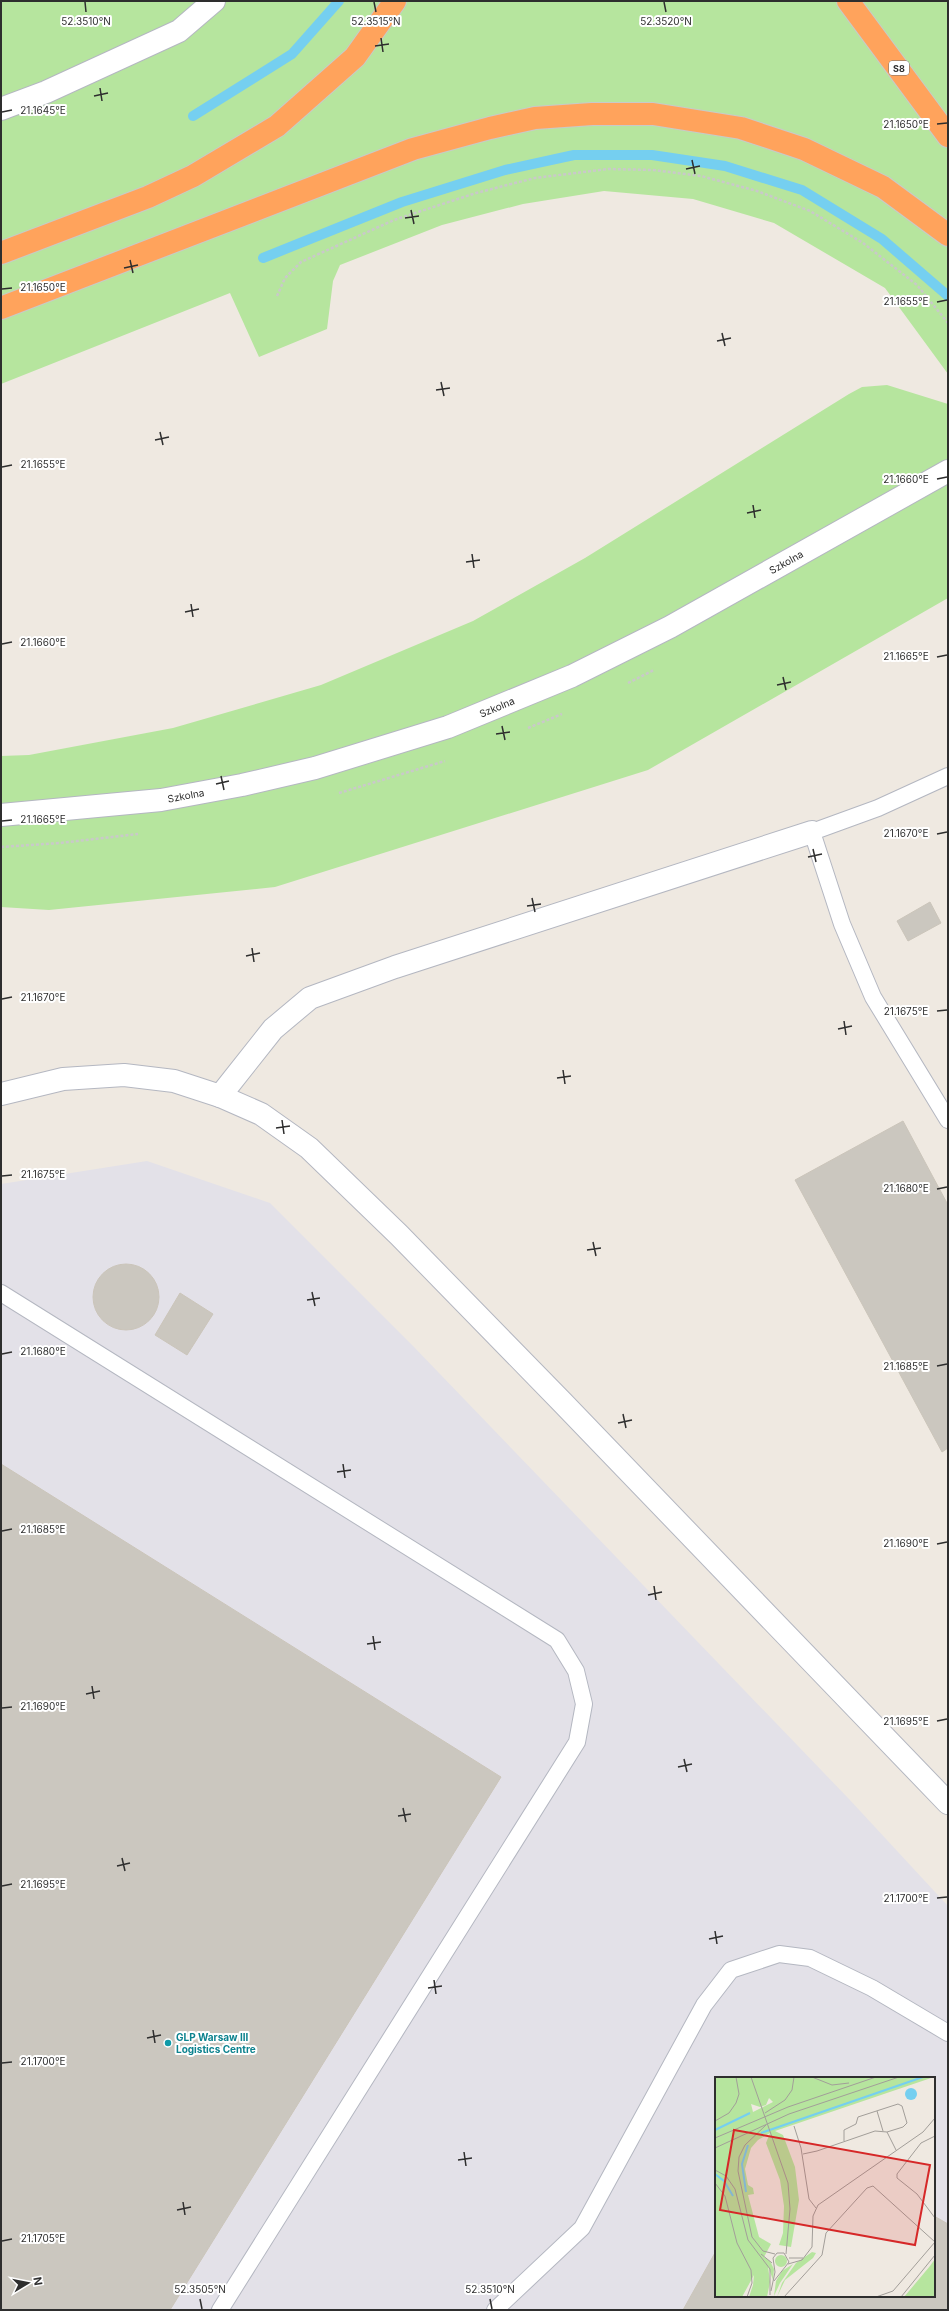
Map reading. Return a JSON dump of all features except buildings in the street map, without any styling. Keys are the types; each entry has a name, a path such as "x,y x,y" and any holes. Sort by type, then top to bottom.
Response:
{"highway":[{"path":"1,253 148,197 193,176 277,126 355,57 395,1"},
{"name":"S8","path":"848,1 948,136"},
{"path":"1,308 413,150 490,128 528,120 585,114 653,114 741,128 804,149 883,187 948,235"}],"street":[{"path":"1,109 46,92 178,31 214,1"},
{"name":"Szkolna","path":"1,815 160,800 242,785 315,768 448,727 572,676 670,627 948,470"},
{"path":"220,1096 273,1029 310,998 394,967 812,832"},
{"path":"1,1094 63,1079 124,1075 174,1081 220,1096 261,1114 309,1148 376,1212 578,1418 948,1803"}],"lane":[{"path":"948,776 878,808 812,832 842,924 872,996 948,1120"},
{"path":"1,1293 557,1640 576,1671 584,1704 577,1742 220,2310"},
{"path":"495,2310 582,2228 704,2005 731,1970 779,1954 810,1958 872,1988 948,2032"}],"path":[{"path":"277,296 285,278 301,262 402,218 476,193 535,178 608,169 653,170 701,176 757,190 810,211 863,243 911,281 948,323"}],"shaded area":[{"path":"147,1161 270,1203 414,1347 849,1799 948,1906 948,2310 1,2310 1,1184"}],"green space":[{"path":"1,1 948,1 948,374 885,288 774,223 693,199 604,191 523,204 442,225 340,265 333,281 327,329 259,357 230,293 1,384"},
{"path":"887,385 948,404 948,598 648,770 275,887 49,910 1,907 1,756 29,755 173,728 321,685 473,621 585,558 849,394 862,387"}],"waterway":[{"path":"193,116 292,54 339,1"},
{"path":"263,258 402,202 505,170 574,155 652,155 725,166 802,190 882,239 948,296"}],"place":[{"name":"GLP Warsaw III Logistics Centre","path":"168,2043"}]}
